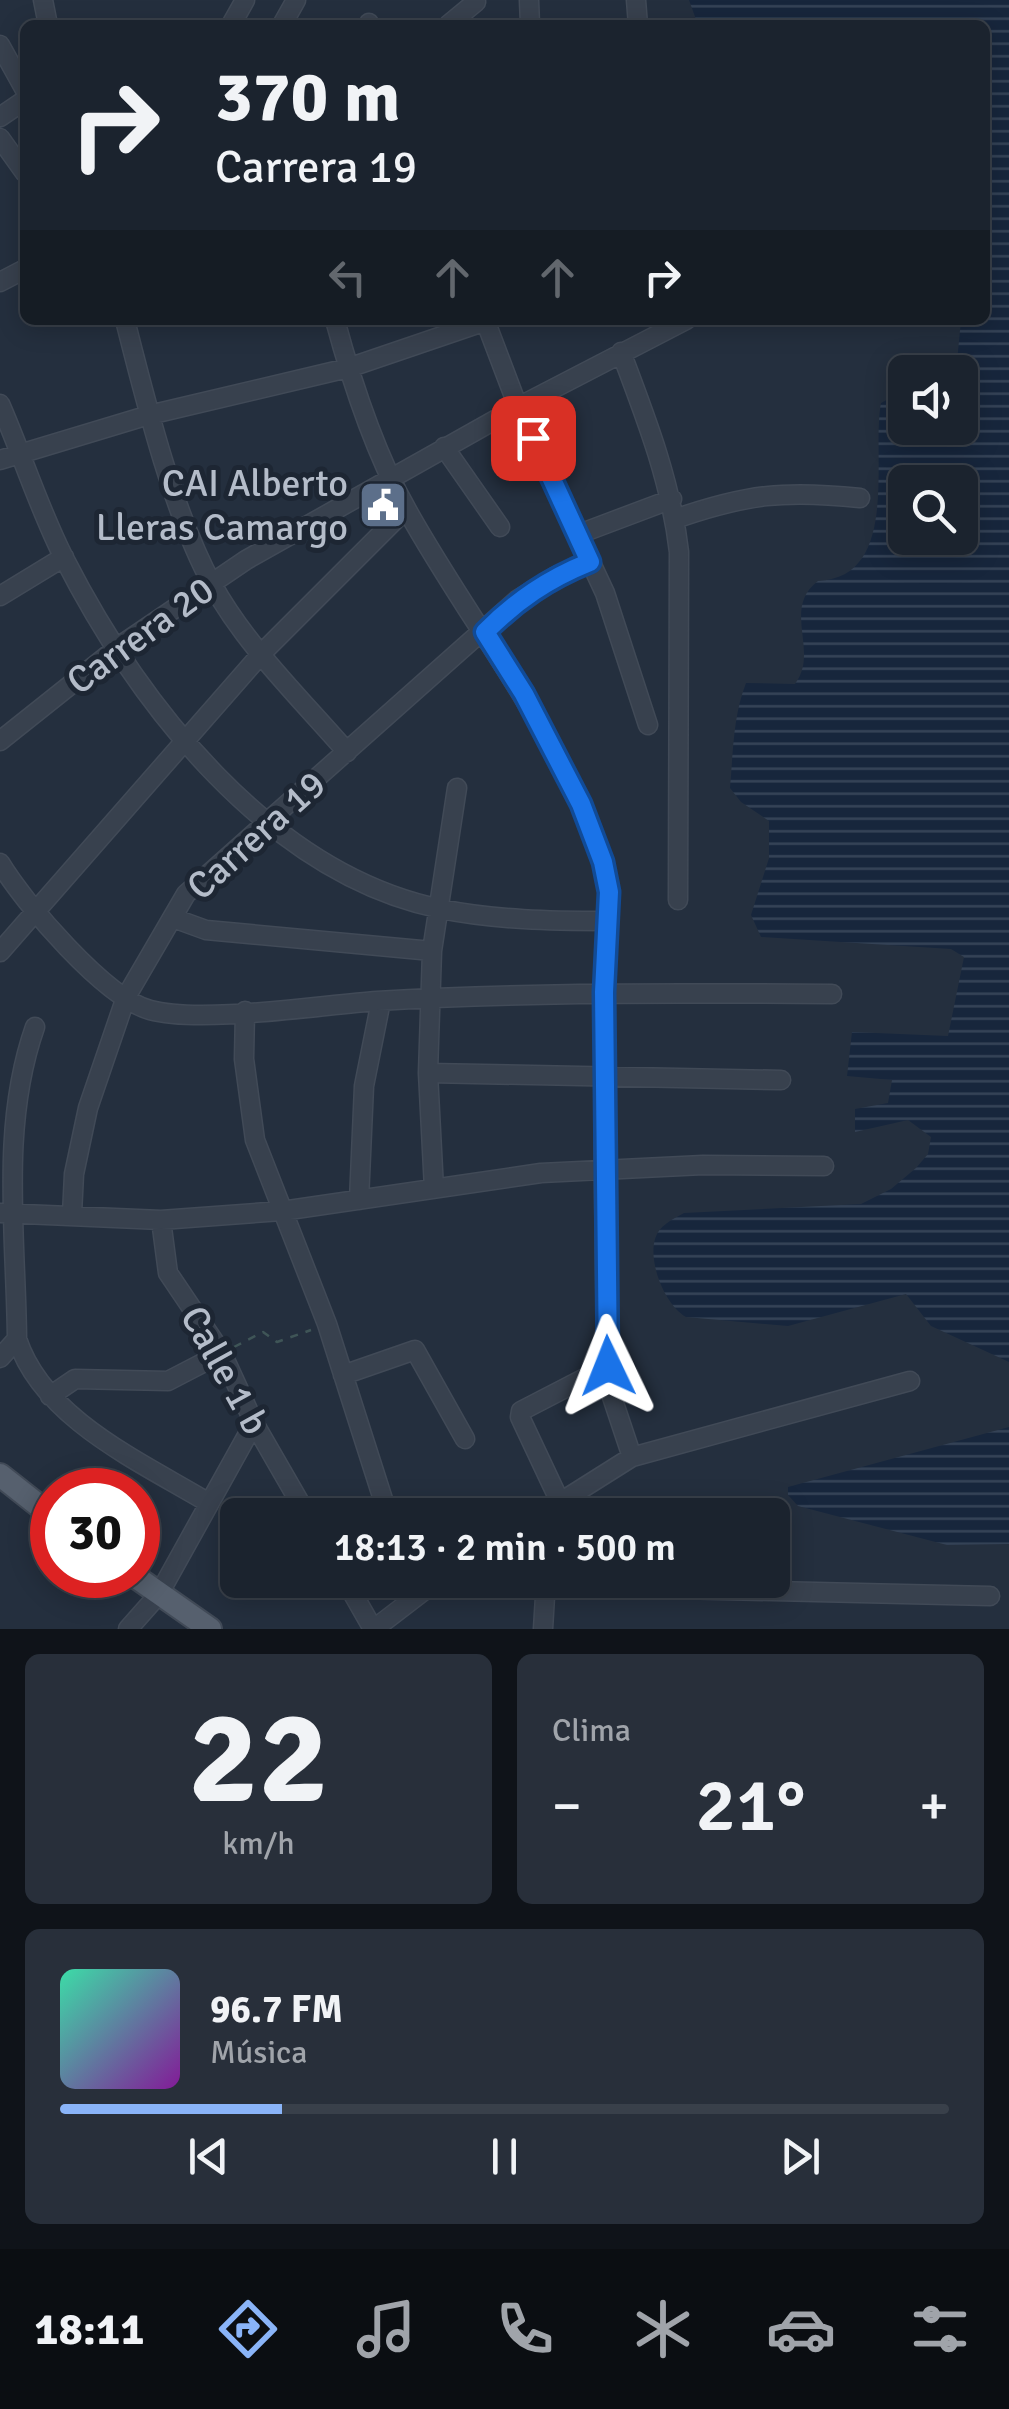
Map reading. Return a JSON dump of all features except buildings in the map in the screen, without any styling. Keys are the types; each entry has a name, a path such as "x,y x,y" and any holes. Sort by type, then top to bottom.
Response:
{"main road":[{"path":"0,1476 30,1499"},
{"path":"160,1595 210,1629"}],"street":[{"path":"454,20 476,2"},
{"path":"0,45 20,81"},
{"path":"0,138 20,166"},
{"path":"126,325 150,414 211,582 262,653 347,752"},
{"path":"335,325 348,368 406,509 524,694 581,804 603,862 609,892 604,992 608,1366 610,1394 632,1456"},
{"path":"0,460 150,414 348,368 473,325"},
{"path":"489,325 518,406 579,534 648,725"},
{"name":"Carrera 20","path":"0,741 118,646 211,582 392,476 621,352 652,327"},
{"path":"621,352 672,499 675,519 680,619 678,900"},
{"path":"0,404 64,557 118,646 183,740 268,822 342,871 383,891 440,909 559,921 607,920"},
{"path":"444,447 500,526"},
{"path":"675,519 734,498 797,491 860,498"},
{"path":"579,534 672,499"},
{"path":"0,952 262,653 406,509"},
{"path":"0,596 64,557"},
{"name":"Carrera 19","path":"72,1214 74,1174 88,1108 126,997 186,894 517,600 556,576 590,562"},
{"path":"434,1189 428,1074 432,951 457,788"},
{"path":"0,863 5,884 126,997 148,1010 245,1011 604,992 832,994"},
{"path":"174,918 206,930 432,951"},
{"path":"359,1200 364,1086 381,1001"},
{"path":"245,1011 248,1102 256,1140 327,1324 382,1498"},
{"path":"34,1027 20,1066 13,1111 8,1214 17,1338 25,1364 50,1396 102,1438 209,1502"},
{"path":"428,1074 781,1080"},
{"path":"8,1214 161,1220 282,1211 541,1173 824,1166"},
{"name":"Calle 1 b","path":"161,1220 168,1273 222,1353 254,1423 297,1498"},
{"path":"0,1358 17,1338"},
{"path":"342,1375 414,1350 465,1439"},
{"path":"50,1396 75,1380 168,1381 222,1353"},
{"path":"558,1498 520,1418 521,1411 608,1366"},
{"path":"566,1498 632,1456 910,1381"},
{"path":"160,1592 254,1423"},
{"path":"790,1590 990,1596"},
{"path":"128,1629 155,1598"},
{"path":"356,1598 374,1629 411,1598"},
{"path":"543,1629 546,1598"}],"path":[{"path":"222,1353 263,1332 277,1342 327,1324"}],"water":[{"path":"689,0 1009,0 1009,1362 931,1326 906,1294 788,1326 686,1317 665,1293 654,1260 657,1234 666,1223 684,1213 861,1204 891,1189 928,1154 931,1137 908,1120 855,1132 855,1109 888,1103 892,1080 847,1076 852,1032 948,1036 964,957 951,949 761,937 751,915 769,858 769,821 741,802 730,788 736,722 746,683 795,684 804,658 801,617 807,592 818,581 844,574 861,559 872,537 879,482 881,403 888,399 888,445 978,445 978,355 958,355 961,325 990,325 990,20 696,20"},
{"path":"1009,1427 1009,1544 947,1545 798,1506 788,1495 788,1487"}],"place":[{"name":"CAI Alberto Lleras Camargo","path":"383,505"}],"route":[{"path":"533,438 590,562 556,576 517,600 485,632 524,694 581,804 603,862 609,892 604,992 608,1366"}]}
